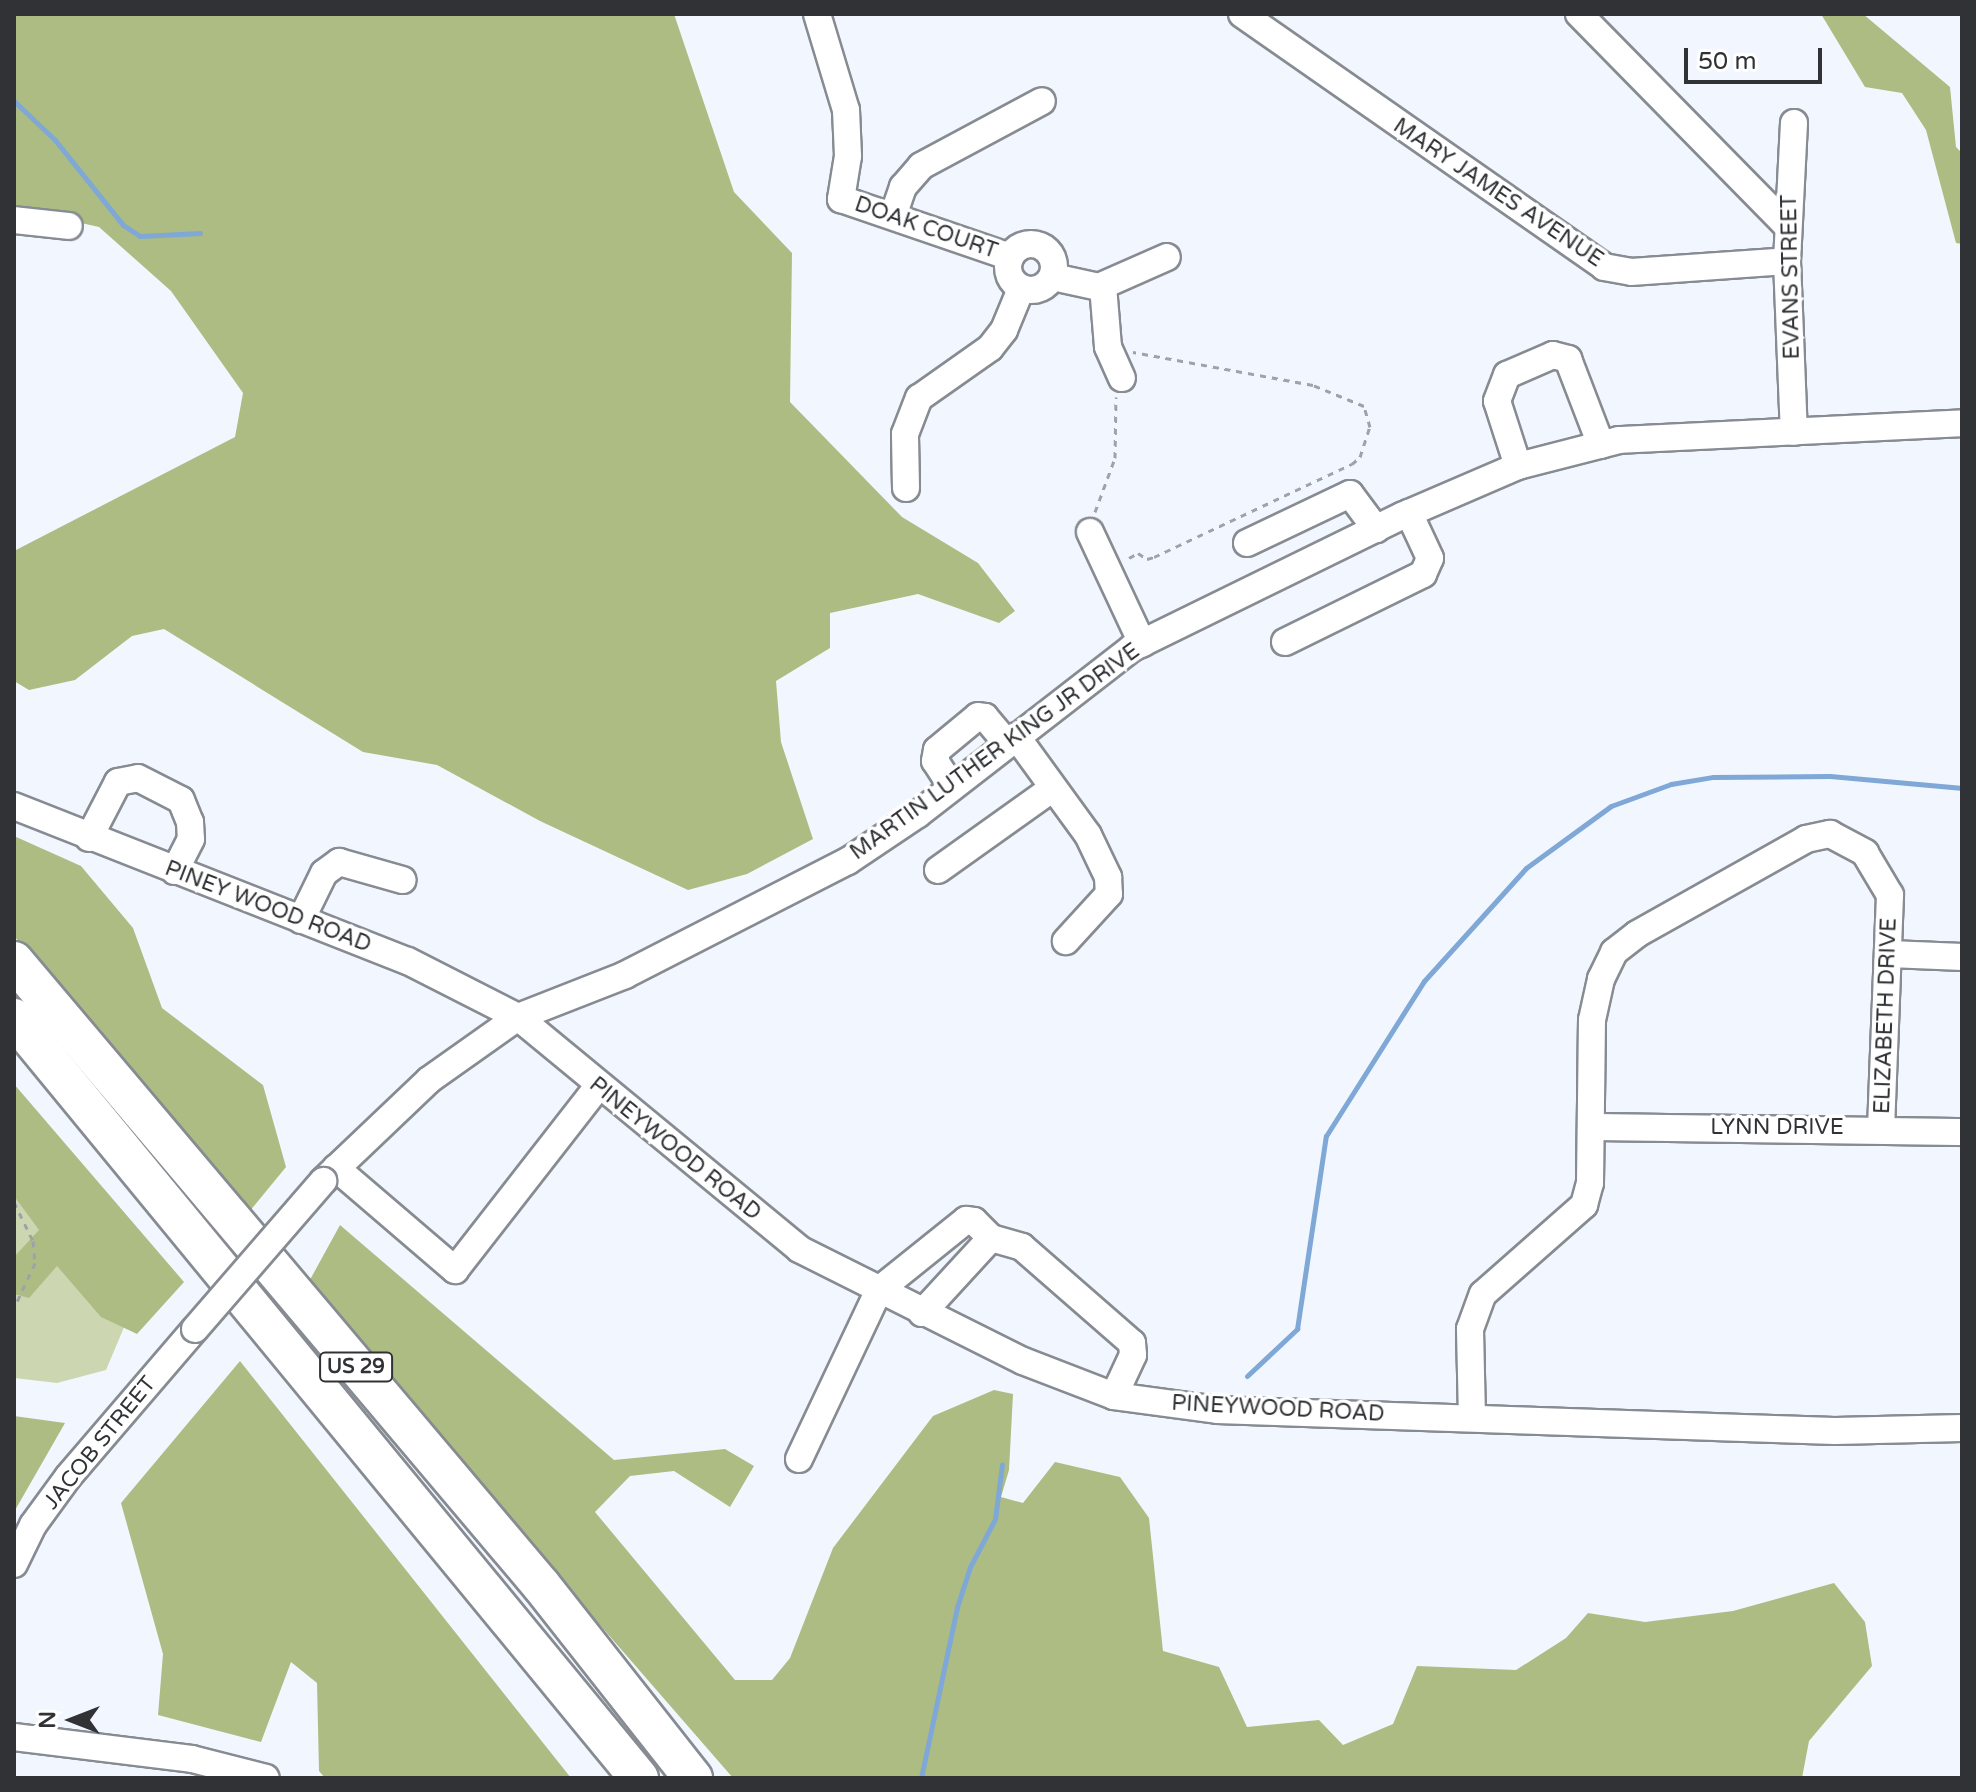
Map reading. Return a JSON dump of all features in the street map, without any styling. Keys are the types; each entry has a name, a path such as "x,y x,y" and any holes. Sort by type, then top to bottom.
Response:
{"highway":[{"name":"US 29","path":"14,961 541,1585 693,1778"},
{"name":"US 29","path":"14,1018 639,1778"}],"street":[{"name":"DOAK COURT","path":"817,14 846,110 848,156 841,199 1010,257"},
{"name":"MARY JAMES AVENUE","path":"1242,14 1604,267 1631,272 1787,261"},
{"path":"1579,14 1787,226"},
{"path":"893,216 903,187 921,166 1042,101"},
{"name":"EVANS STREET","path":"1794,123 1787,261 1794,432"},
{"path":"14,220 69,226"},
{"path":"1053,277 1051,254 1038,245 1022,246 1010,257 1011,279 1021,289 1036,291 1053,277 1103,286 1167,257"},
{"path":"1103,286 1108,347 1122,378"},
{"path":"906,488 905,434 919,398 990,348 1021,289"},
{"path":"1518,466 1497,401 1507,375 1553,355 1568,359 1601,445"},
{"name":"MARTIN LUTHER KING JR DRIVE","path":"195,1329 330,1174 429,1080 518,1017 625,975 848,861 952,787 1142,643 1409,513 1518,466 1601,445 1962,423"},
{"path":"1247,543 1350,494 1376,529"},
{"path":"1285,642 1423,574 1430,558 1409,513"},
{"path":"1090,532 1142,643"},
{"path":"952,787 935,761 937,750 978,716 985,717 1011,740 1053,788 1088,835 1108,877 1109,894 1066,941"},
{"path":"89,838 118,782 138,778 181,800 190,822 191,839 175,871"},
{"path":"938,870 1053,788"},
{"name":"PINEY WOOD ROAD","path":"14,806 408,961 518,1017"},
{"name":"ELIZABETH DRIVE","path":"1472,1418 1470,1329 1483,1294 1584,1205 1591,1127 1592,1020 1601,979 1614,952 1664,916 1783,848 1830,834 1865,853 1880,871 1890,895 1881,1128"},
{"path":"301,920 324,873 339,862 402,880"},
{"path":"1890,954 1962,957"},
{"name":"PINEYWOOD ROAD","path":"518,1017 799,1249 1023,1361 1114,1396 1217,1410 1835,1431 1962,1428"},
{"path":"330,1174 455,1270 598,1086"},
{"name":"LYNN DRIVE","path":"1591,1127 1881,1128 1962,1132"},
{"path":"799,1459 879,1290 966,1220 974,1221 991,1238 1022,1247 1132,1343 1133,1355 1114,1396"},
{"path":"922,1313 991,1238"},
{"name":"JACOB STREET","path":"14,1564 33,1525 68,1477 195,1329"},
{"path":"14,1737 192,1759 266,1778"}],"path":[{"path":"1108,347 1313,385 1364,406 1370,427 1360,457 1352,464 1154,557 1147,559 1138,553 1108,570"},
{"path":"1090,532 1115,458 1112,411 1122,378"},
{"path":"14,1202 33,1241 35,1263 14,1308"}],"green space":[{"path":"14,14 674,14 734,192 792,253 790,402 902,517 978,563 1015,611 999,623 918,594 830,613 830,648 776,681 781,742 813,839 747,874 688,890 540,821 437,765 363,752 164,629 132,636 75,680 29,690 14,681 14,551 235,437 243,393 171,291 99,227 14,208"},
{"path":"1821,14 1863,14 1950,87 1956,147 1962,153 1962,244 1956,243 1926,130 1902,93 1865,87"},
{"path":"14,836 81,866 133,928 162,1008 263,1085 286,1167 249,1212 14,936"},
{"path":"14,1084 184,1282 137,1334 101,1317 57,1266 29,1298 14,1294 14,1257 39,1230 14,1196"},
{"path":"14,1178 125,1325 106,1370 57,1383 14,1378"},
{"path":"340,1225 614,1460 725,1449 754,1466 730,1507 674,1471 630,1476 595,1512 735,1680 772,1680 790,1658 833,1548 933,1416 994,1390 1013,1394 1009,1470 1001,1497 1023,1503 1055,1462 1120,1477 1149,1518 1163,1651 1219,1667 1247,1727 1319,1720 1343,1745 1393,1724 1417,1666 1516,1670 1566,1638 1588,1613 1645,1622 1733,1611 1834,1583 1865,1622 1872,1666 1809,1741 1802,1778 733,1778 306,1287"},
{"path":"240,1361 571,1778 325,1778 319,1771 317,1683 291,1662 261,1742 158,1715 163,1654 121,1503"},
{"path":"14,1416 65,1423 14,1512"}],"waterway":[{"path":"14,101 55,140 123,225 140,236 200,233"},
{"path":"1247,1376 1297,1329 1326,1136 1424,981 1526,868 1611,806 1671,784 1713,777 1830,776 1962,788"},
{"path":"921,1778 957,1607 970,1567 995,1519 1002,1464"}]}
